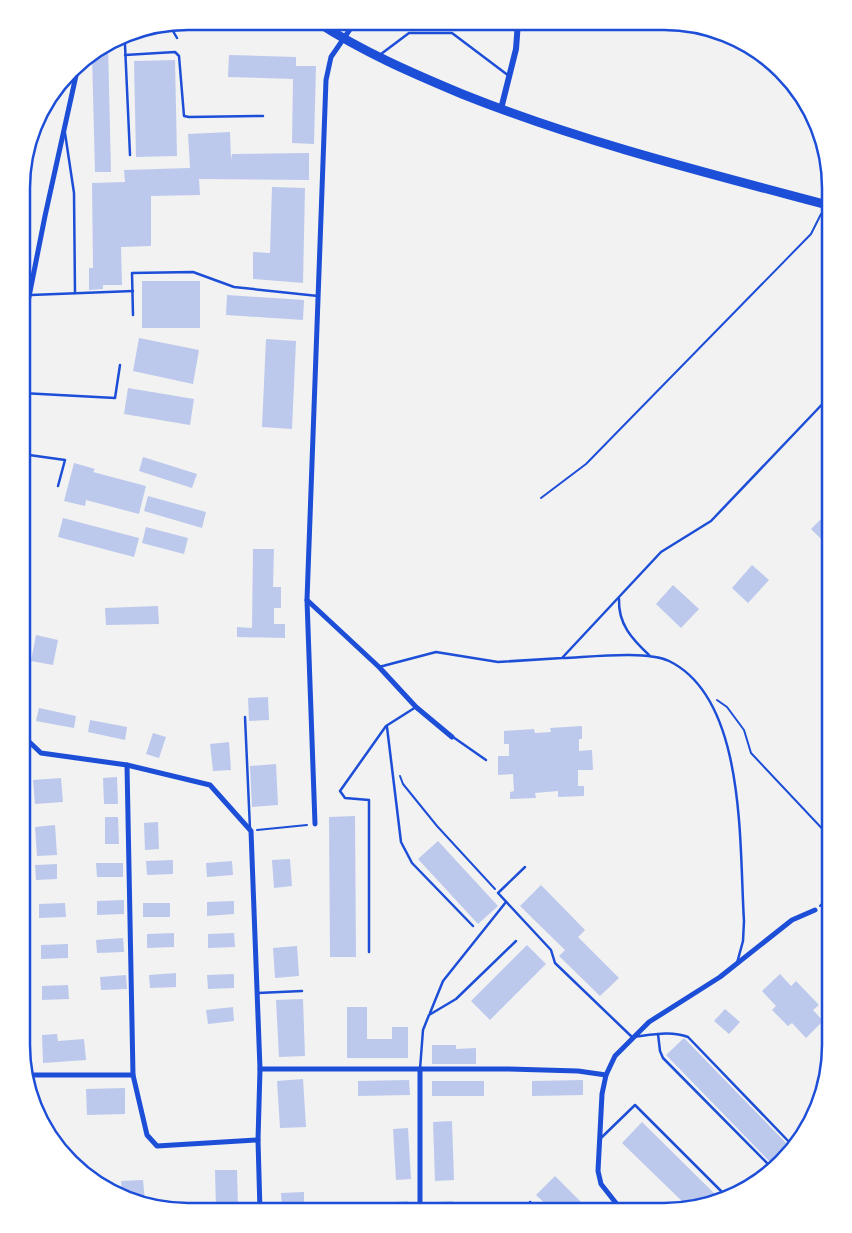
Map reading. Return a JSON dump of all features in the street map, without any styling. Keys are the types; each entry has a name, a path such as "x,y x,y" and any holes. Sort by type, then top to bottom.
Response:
{"main road":[{"path":"329,30 377,57 501,109 598,143 822,203"}],"street":[{"path":"314,824 307,600 326,80 331,57 349,30"},
{"path":"501,109 510,77 517,30"},
{"path":"30,290 76,77"},
{"path":"307,600 379,667 416,708 452,737"},
{"path":"30,743 41,753 127,765 210,785 250,831 260,1069 258,1140 260,1203"},
{"path":"127,765 133,1075 147,1135 157,1146 258,1140"},
{"path":"616,1203 601,1184 598,1171 602,1094 606,1075 614,1056 649,1022 737,964 792,920 815,910"},
{"path":"260,1069 578,1071 606,1075"},
{"path":"420,1069 420,1203"},
{"path":"33,1075 133,1075"}],"lane":[{"path":"173,31 177,38"},
{"path":"377,57 409,33 452,33 510,77"},
{"path":"123,44 130,155"},
{"path":"125,55 174,52 178,56 184,116 263,116"},
{"path":"64,129 74,193 75,293"},
{"path":"133,315 132,273 193,272 234,288 318,296"},
{"path":"30,295 133,291"},
{"path":"30,393 115,398 120,365"},
{"path":"562,658 661,552 711,521 822,404"},
{"path":"30,455 65,460 58,486"},
{"path":"619,597 619,610 629,636 650,656"},
{"path":"379,667 436,652 498,662 650,656 669,661 693,679 705,692 730,749 735,782 744,921 743,941 737,964"},
{"path":"368,952 369,800 345,798 340,791 386,726 416,708"},
{"path":"245,717 250,831"},
{"path":"386,726 401,842 412,862 473,926"},
{"path":"452,737 486,760"},
{"path":"524,867 498,893 551,950 554,963 632,1037 658,1034 682,1034 688,1037 789,1141"},
{"path":"420,1069 423,1030 443,981 506,902"},
{"path":"429,1015 456,999 516,941"},
{"path":"256,993 302,991"},
{"path":"658,1034 660,1051 663,1058 768,1164"},
{"path":"601,1138 635,1105 722,1192"}],"path":[{"path":"541,498 586,464 687,363 811,234 822,215"},
{"path":"705,692 727,707 744,730 752,753 822,828"},
{"path":"400,775 403,784 436,826 498,893"},
{"path":"250,831 314,824"},
{"path":"815,910 822,903"}],"building":[{"path":"108,52 111,172 95,172 92,63"},
{"path":"229,55 296,57 296,66 316,66 314,144 292,143 293,79 228,77"},
{"path":"175,60 177,156 136,157 134,61"},
{"path":"230,132 231,160 232,154 309,153 309,180 199,179 200,195 151,196 151,246 121,247 122,285 103,285 103,289 89,290 89,268 93,268 92,183 125,182 124,170 190,168 188,134"},
{"path":"272,187 305,188 303,283 253,279 253,252 270,253"},
{"path":"142,281 200,281 200,328 142,328"},
{"path":"227,295 304,300 303,320 226,315"},
{"path":"139,338 199,350 193,384 133,371"},
{"path":"266,339 296,341 292,429 262,427"},
{"path":"128,388 194,399 190,425 124,414"},
{"path":"143,457 197,474 192,488 139,471"},
{"path":"74,463 95,469 93,472 146,486 139,514 86,500 85,506 64,501"},
{"path":"148,496 206,512 202,528 144,511"},
{"path":"63,518 139,538 134,557 58,537"},
{"path":"822,518 822,540 811,529"},
{"path":"146,527 188,538 184,554 142,543"},
{"path":"253,549 274,549 273,587 281,587 281,608 274,608 274,624 285,624 285,638 237,637 237,627 252,628"},
{"path":"752,565 769,580 748,603 732,588"},
{"path":"673,585 699,609 681,628 656,604"},
{"path":"158,606 159,624 106,625 105,608"},
{"path":"36,635 58,640 53,665 31,661"},
{"path":"268,697 269,720 249,721 248,698"},
{"path":"39,708 76,716 74,728 36,721"},
{"path":"90,720 127,727 125,740 88,732"},
{"path":"582,726 582,739 579,739 579,751 592,750 593,770 578,770 578,786 584,786 584,796 558,797 558,791 535,793 536,798 510,799 510,792 514,791 513,774 498,775 498,756 509,756 509,744 504,744 504,731 534,729 535,733 551,732 550,728"},
{"path":"153,733 166,737 159,758 146,754"},
{"path":"229,742 231,770 213,771 210,744"},
{"path":"276,764 278,805 252,807 250,766"},
{"path":"117,777 118,804 104,804 103,778"},
{"path":"61,778 63,802 35,804 33,780"},
{"path":"355,816 356,957 330,957 329,817"},
{"path":"105,817 118,817 119,844 105,844"},
{"path":"158,822 159,849 145,850 144,823"},
{"path":"55,825 57,855 37,856 35,827"},
{"path":"438,841 498,906 478,924 418,859"},
{"path":"290,859 292,886 274,888 272,860"},
{"path":"173,860 173,874 147,875 146,861"},
{"path":"232,861 233,875 207,877 206,863"},
{"path":"96,863 123,863 123,877 97,877"},
{"path":"57,864 57,879 36,880 35,865"},
{"path":"541,885 585,930 578,937 619,978 600,996 559,956 565,950 520,906"},
{"path":"124,900 124,914 97,915 97,901"},
{"path":"234,901 234,914 207,916 207,902"},
{"path":"65,903 66,917 39,918 39,904"},
{"path":"143,903 170,903 170,917 143,917"},
{"path":"174,933 174,947 147,948 147,934"},
{"path":"234,933 235,947 208,948 208,934"},
{"path":"123,938 124,952 97,953 96,940"},
{"path":"68,944 68,958 41,959 41,945"},
{"path":"527,945 546,964 490,1020 471,1001"},
{"path":"297,946 299,976 275,978 273,948"},
{"path":"176,973 176,987 150,988 149,975"},
{"path":"234,974 234,988 208,989 207,975"},
{"path":"780,974 791,986 796,981 819,1005 813,1010 822,1022 806,1038 792,1023 788,1026 772,1010 776,1006 762,991"},
{"path":"126,975 127,989 101,990 100,977"},
{"path":"68,985 69,999 42,1000 42,986"},
{"path":"303,999 305,1056 279,1057 276,1000"},
{"path":"233,1007 234,1021 208,1024 206,1010"},
{"path":"347,1007 367,1007 367,1039 392,1039 392,1027 408,1027 408,1058 347,1058"},
{"path":"725,1009 740,1022 729,1034 714,1021"},
{"path":"57,1034 58,1041 84,1039 86,1060 43,1063 42,1035"},
{"path":"684,1038 787,1144 783,1149 770,1162 666,1055"},
{"path":"432,1045 456,1045 456,1049 476,1048 476,1064 432,1064"},
{"path":"303,1079 306,1127 280,1128 277,1081"},
{"path":"409,1080 410,1095 358,1096 358,1081"},
{"path":"583,1080 583,1095 532,1096 532,1081"},
{"path":"432,1081 484,1081 484,1096 432,1096"},
{"path":"125,1088 125,1114 87,1115 86,1089"},
{"path":"452,1121 454,1180 435,1181 433,1122"},
{"path":"642,1122 716,1195 683,1202 622,1143"},
{"path":"408,1128 411,1179 396,1180 393,1129"},
{"path":"215,1170 237,1170 238,1203 216,1203"},
{"path":"555,1176 582,1203 544,1203 536,1195"},
{"path":"143,1180 145,1197 122,1188 121,1181"},
{"path":"304,1192 304,1203 282,1203 281,1193"},
{"path":"408,1201 408,1203 393,1203"},
{"path":"453,1201 453,1203 435,1203"}]}
